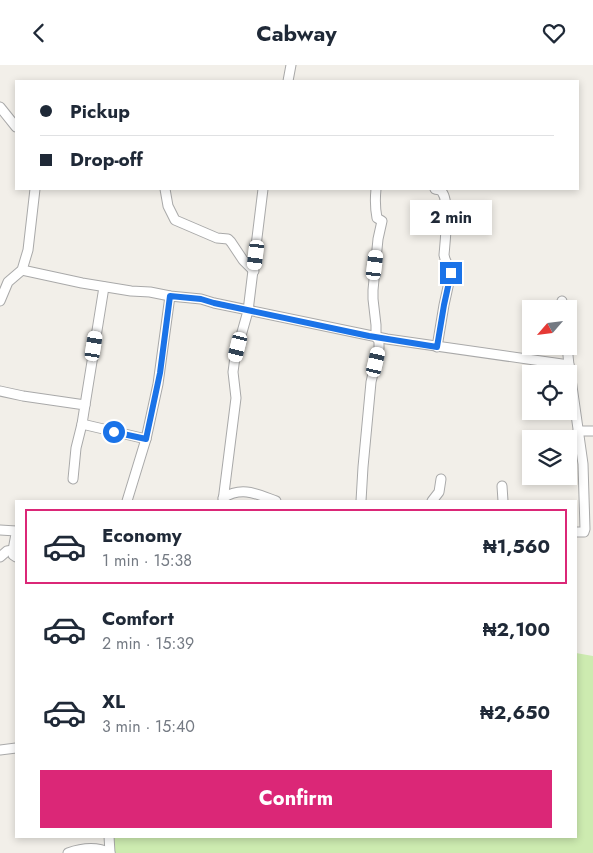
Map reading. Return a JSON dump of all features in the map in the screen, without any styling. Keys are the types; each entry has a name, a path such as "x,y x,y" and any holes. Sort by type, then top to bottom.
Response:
{"street":[{"path":"288,80 291,65"},
{"path":"0,107 15,126"},
{"path":"0,301 8,281 22,270 28,250 35,190"},
{"path":"165,190 168,205 175,221 217,238 228,239 243,260 254,271"},
{"path":"223,499 236,398 233,372 235,357 248,311 263,190"},
{"path":"361,500 371,382 379,348 379,341 376,337 373,290 378,239 382,221 378,218 374,203 376,190"},
{"path":"437,347 451,273 444,255 447,223 444,198 440,190"},
{"path":"22,270 104,287 201,299 248,311 376,337 437,347 569,365 568,355"},
{"path":"74,479 76,448 82,424 104,287"},
{"path":"127,500 146,439 160,373 170,296"},
{"path":"0,391 85,405"},
{"path":"577,420 583,464 585,529 584,532 577,532"},
{"path":"82,424 146,439"},
{"path":"578,431 593,431"},
{"path":"433,500 439,492 441,479"},
{"path":"502,486 503,500"},
{"path":"223,499 230,493 244,492 273,500"},
{"path":"0,530 15,532"},
{"path":"0,557 7,551 14,553"},
{"path":"0,751 15,748"},
{"path":"68,853 75,850 99,849 110,853 109,838"}],"green space":[{"path":"577,653 593,656 593,853 114,853 114,838 577,838"}],"route":[{"path":"114,432 146,439 160,373 170,296 201,299 369,336 437,347 451,273"}]}
